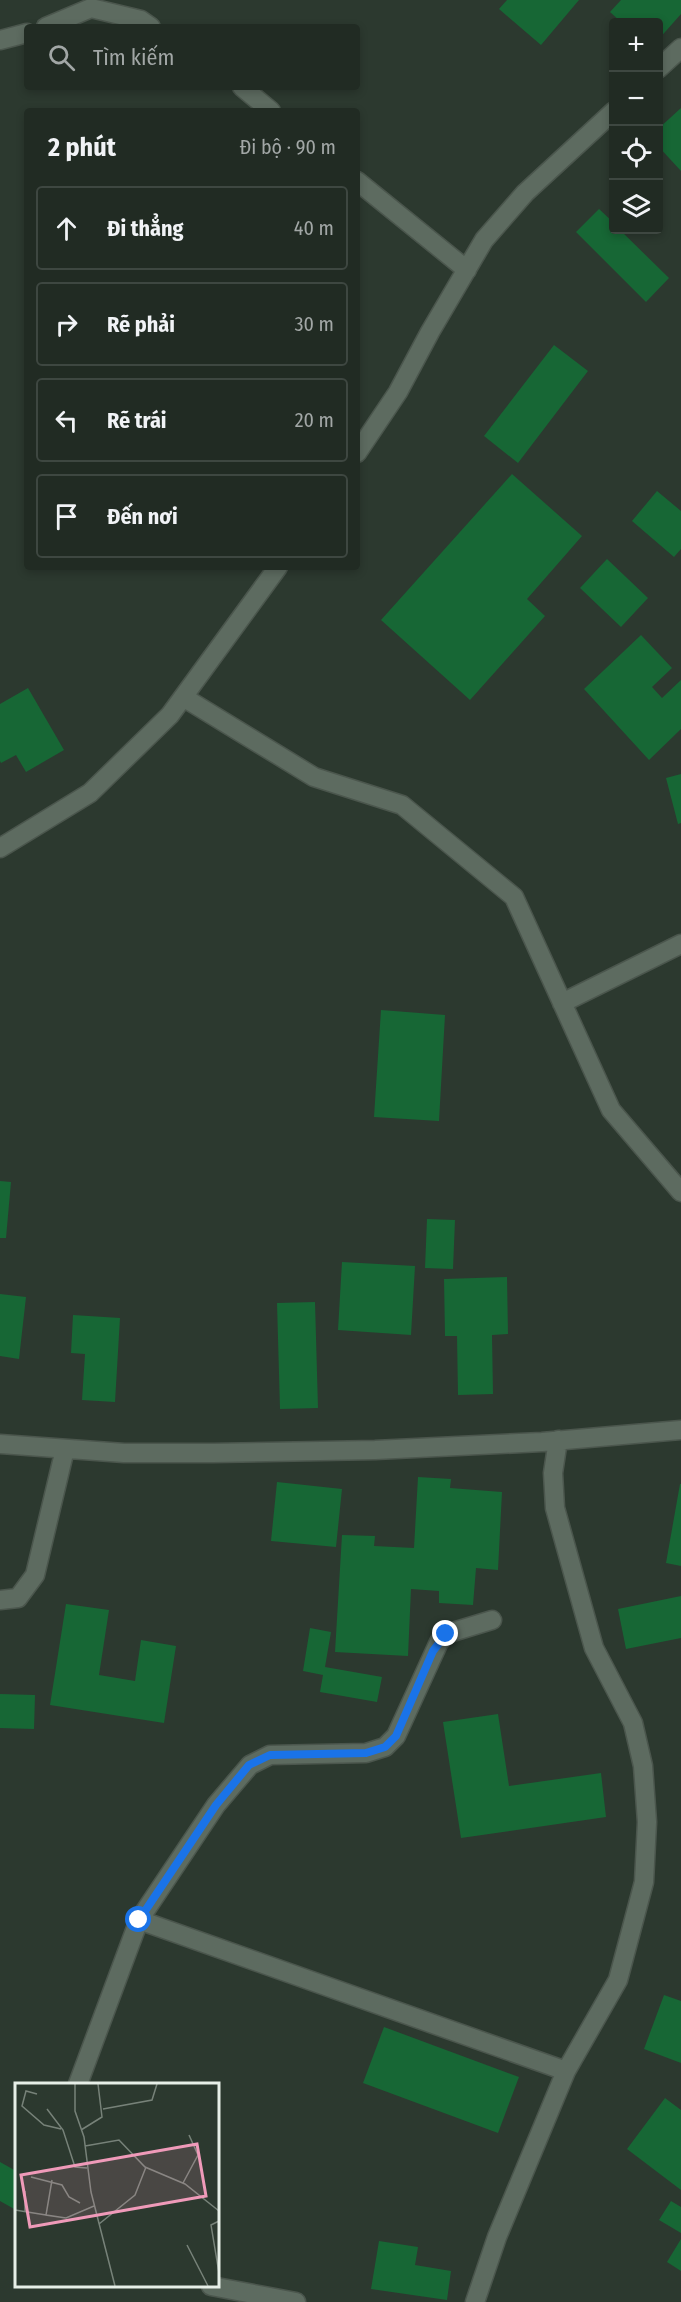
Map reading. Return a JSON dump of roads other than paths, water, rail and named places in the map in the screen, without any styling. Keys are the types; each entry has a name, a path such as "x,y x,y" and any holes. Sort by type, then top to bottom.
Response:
{"street":[{"path":"53,24 91,8 146,24"},
{"path":"0,40 24,34"},
{"path":"663,64 681,48"},
{"path":"246,90 267,108"},
{"path":"360,449 398,392 484,240 525,193 609,116"},
{"path":"360,183 466,270"},
{"path":"0,848 90,793 170,715 276,570"},
{"path":"183,697 314,777 402,805 514,897 611,1110 681,1192"},
{"path":"562,1003 681,944"},
{"path":"0,1444 124,1452 225,1453 375,1450 558,1440 681,1430"},
{"path":"475,2302 497,2237 566,2071 618,1980 644,1882 647,1822 643,1766 633,1723 594,1648 555,1508 553,1473 558,1440"},
{"path":"0,1599 18,1598 35,1575 65,1449"},
{"path":"79,2083 139,1920 216,1805 249,1765 270,1755 366,1753 385,1747 396,1736 439,1642 446,1634 492,1620"},
{"path":"139,1920 566,2071"},
{"path":"216,2287 297,2302"}]}
